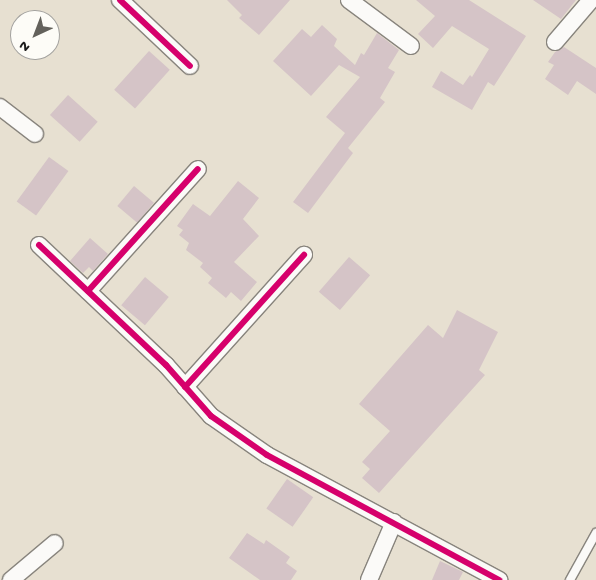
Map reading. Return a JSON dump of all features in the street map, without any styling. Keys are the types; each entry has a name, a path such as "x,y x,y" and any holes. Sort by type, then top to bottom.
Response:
{"street":[{"path":"120,0 190,66"},
{"path":"349,0 411,46"},
{"path":"555,42 590,0"},
{"path":"0,106 35,134"},
{"path":"88,291 198,169"},
{"path":"39,245 166,365 211,416 267,455 499,580"},
{"path":"185,387 304,255"},
{"path":"370,580 394,522"},
{"path":"11,580 55,543"}],"lane":[{"path":"570,580 596,534"}],"building":[{"path":"227,0 290,0 259,35 239,18 242,15"},
{"path":"416,0 469,0 526,36 494,86 488,82 472,110 432,87 441,71 463,85 470,75 472,77 489,49 452,26 433,48 418,34 435,16"},
{"path":"533,0 576,0 561,19"},
{"path":"322,25 337,39 334,46 355,65 361,53 364,55 377,33 399,50 388,68 395,72 380,98 385,102 348,148 353,153 308,213 293,202 345,133 326,117 360,77 339,65 311,96 273,61 302,29 311,37"},
{"path":"564,47 596,68 596,94 577,81 568,95 545,79 554,65 548,62 555,52"},
{"path":"149,51 170,70 135,108 114,90"},
{"path":"68,95 98,122 80,142 50,115"},
{"path":"49,157 68,171 36,216 17,201"},
{"path":"238,181 259,198 243,219 259,236 234,262 257,282 241,301 231,292 226,298 208,283 212,278 200,267 203,263 186,250 189,243 179,235 183,230 177,226 193,204 210,216"},
{"path":"134,186 154,203 137,223 117,206"},
{"path":"90,238 108,254 93,271 89,267 83,273 70,261"},
{"path":"349,257 370,275 340,310 319,292"},
{"path":"145,277 169,297 145,325 121,305"},
{"path":"457,310 498,332 479,370 485,375 379,493 362,478 370,469 362,462 390,431 359,404 428,325 443,338"},
{"path":"287,479 313,497 293,527 266,508"},
{"path":"247,533 264,544 266,540 290,557 286,563 297,571 291,580 260,580 229,558"},
{"path":"440,561 463,572 459,580 432,580"}],"cycle path":[{"path":"120,0 190,66"},
{"path":"88,291 198,169"},
{"path":"39,245 166,365 211,416 267,455 499,580"},
{"path":"185,387 304,255"}]}
